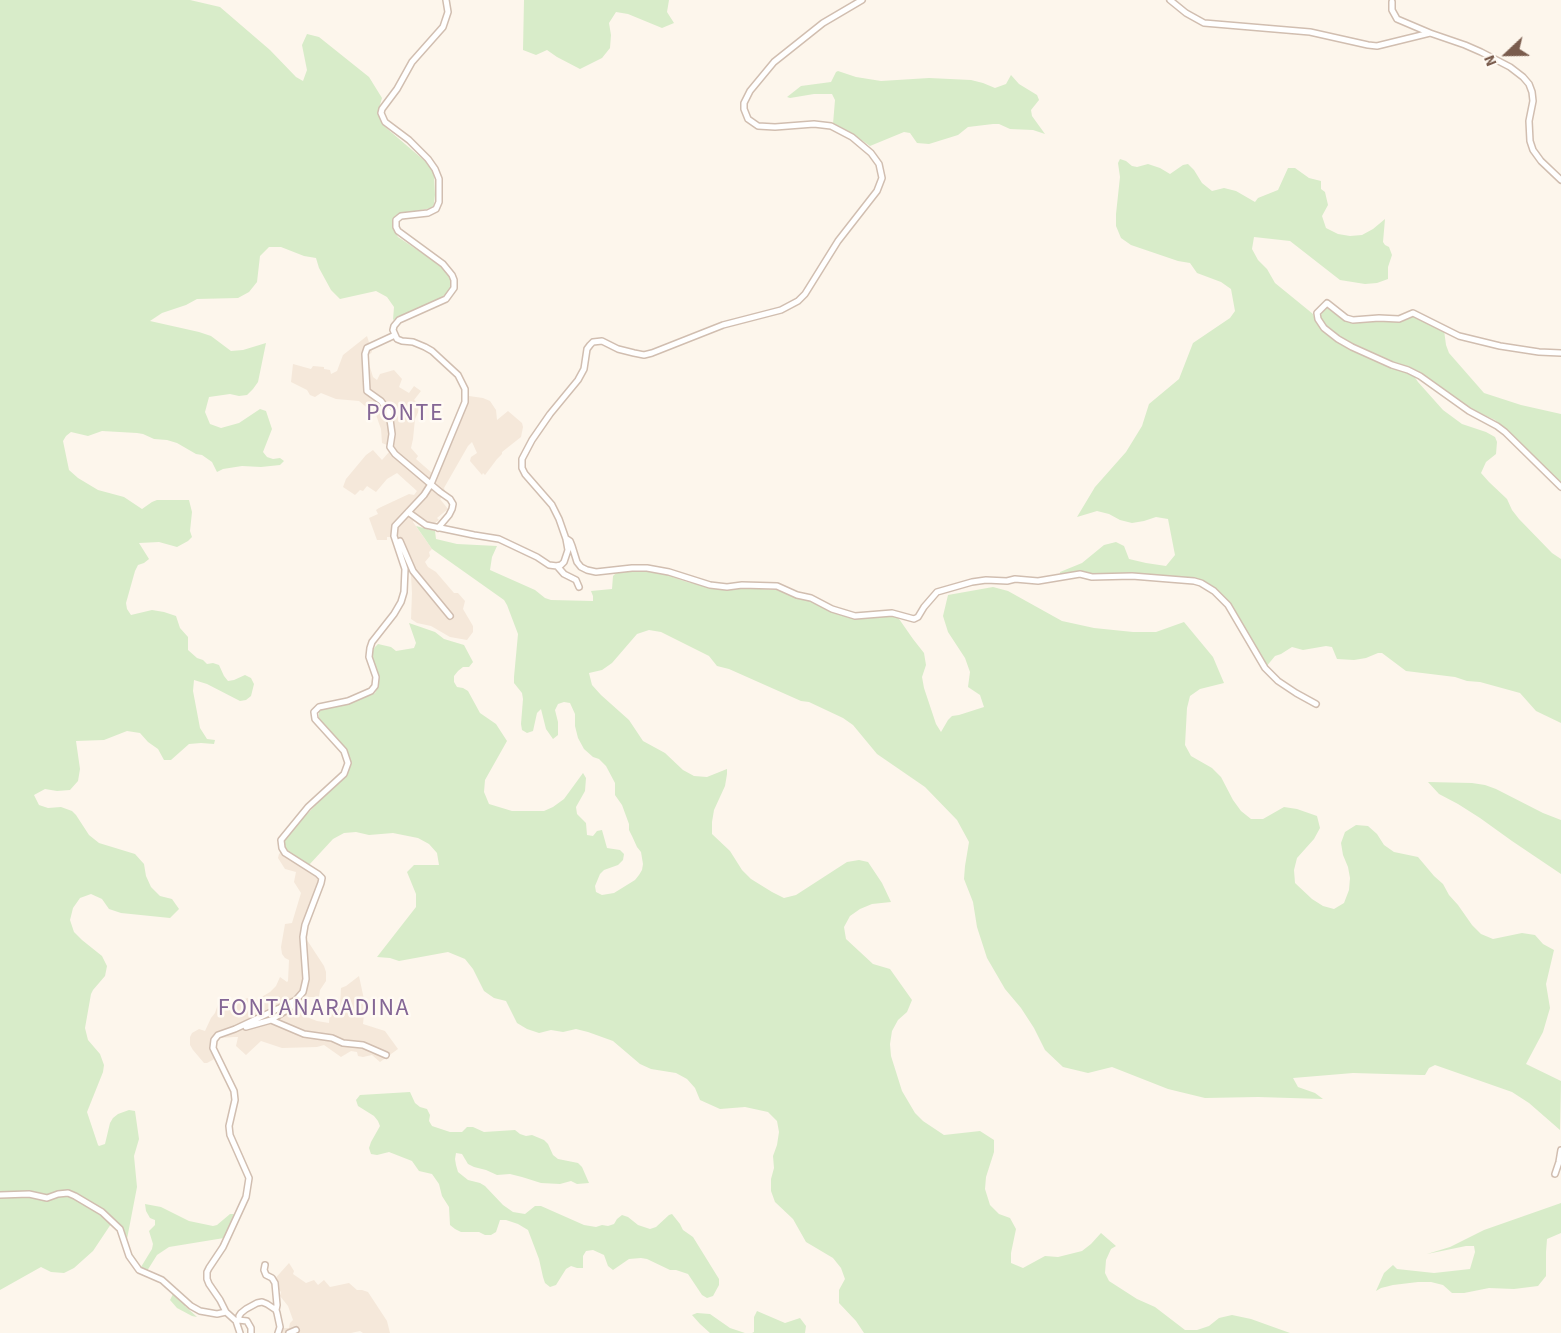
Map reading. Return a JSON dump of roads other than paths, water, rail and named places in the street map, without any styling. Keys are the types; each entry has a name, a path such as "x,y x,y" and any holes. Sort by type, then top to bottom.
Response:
{"street":[{"path":"251,1333 247,1321 237,1320 226,1312 208,1284 207,1272 223,1247 246,1197 249,1178 230,1135 229,1126 235,1100 234,1091 213,1048 214,1040 218,1035 235,1029 271,1020 290,1008 303,992 306,979 303,937 305,925 322,878 285,853 281,840 308,807 344,774 348,760 344,751 315,719 315,710 371,691 375,686 376,677 369,657 370,648 372,642 394,614 404,592 405,569 394,536 395,526 432,484 466,398 465,389 458,375 425,346 402,341 393,330 396,323 446,299 454,288 454,280 443,264 398,231 396,227 396,220 401,216 430,212 436,208 439,202 438,179 428,159 385,122 381,113 412,62 443,27 448,12 446,0"},
{"path":"408,512 426,525 499,539 549,565 557,566 567,557 566,539 552,505 524,471 522,459 544,423 578,380 584,369 587,349 590,345 602,340 618,349 644,355 723,325 781,310 805,294 838,242 877,191 882,178 879,164 871,153 852,137 831,126 814,124 763,127 753,123 748,119 744,109 746,98 774,62 823,23 862,0"},
{"path":"1170,0 1186,13 1204,23 1310,32 1368,45 1385,45 1430,33"},
{"path":"1392,2 1392,10 1397,19 1465,45 1510,67 1523,76 1532,92 1533,101 1528,133 1533,150 1561,180"},
{"path":"1561,353 1509,347 1459,336 1413,313 1399,319 1353,320 1346,318 1327,303 1317,313 1317,319 1324,328 1338,339 1414,373 1469,411 1497,426 1561,487"},
{"path":"395,335 367,348 365,354 367,391 381,401 389,412 392,434 390,447 453,504 449,514 438,528"},
{"path":"394,536 398,538 413,571 450,616"},
{"path":"566,539 570,541 580,567 587,570 596,572 647,568 669,572 710,585 777,586 855,616 892,613 914,619 938,592 986,580 1038,581 1080,574 1092,577 1132,576 1194,581 1214,591 1228,605 1264,668 1278,681 1316,704"},
{"path":"557,566 564,574 576,580 579,587"},
{"path":"235,1029 296,1000"},
{"path":"271,1020 304,1034 363,1045 386,1055"},
{"path":"1555,1174 1561,1150"},
{"path":"0,1196 29,1194 47,1198 68,1193 75,1196 102,1212 120,1229 129,1256 139,1270 162,1280 191,1306 200,1311 217,1314 226,1312"},
{"path":"265,1265 264,1270 275,1283 276,1310 280,1324 278,1333"},
{"path":"240,1333 237,1320 241,1313 257,1303 267,1304 276,1310"},
{"path":"289,1333 296,1330"}],"district":[{"name":"PONTE","path":"405,415"},
{"name":"FONTANARADINA","path":"314,1010"}]}
